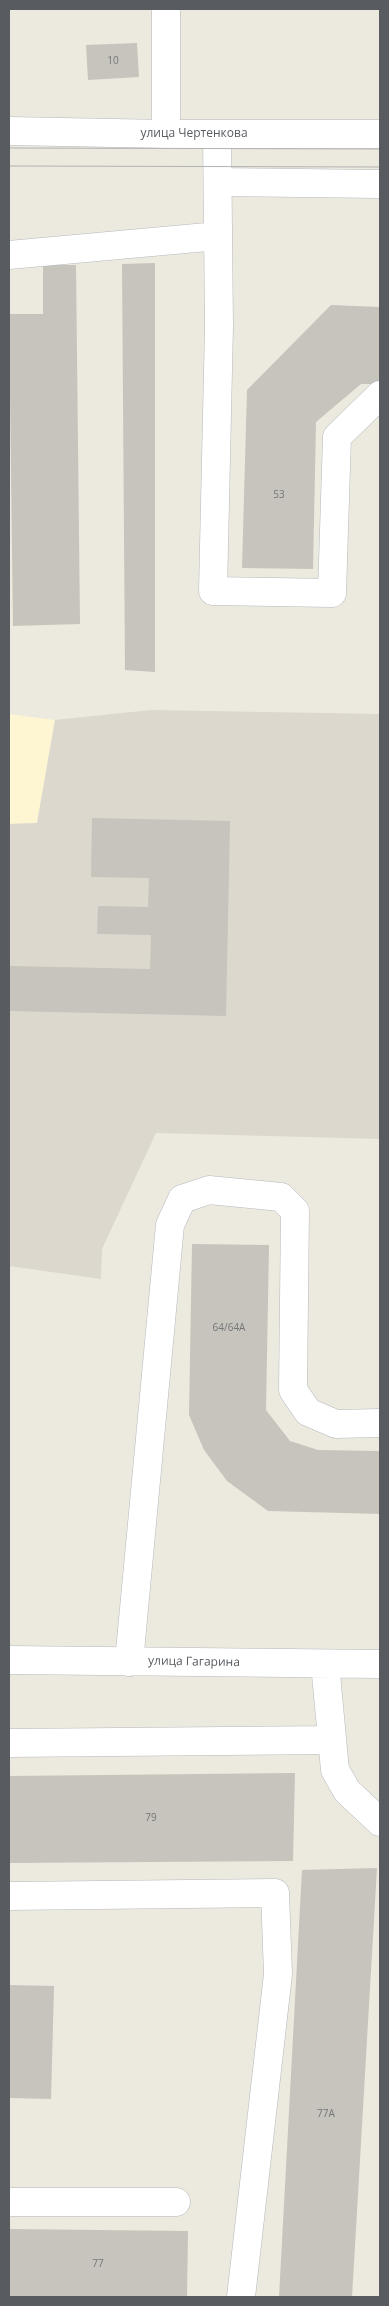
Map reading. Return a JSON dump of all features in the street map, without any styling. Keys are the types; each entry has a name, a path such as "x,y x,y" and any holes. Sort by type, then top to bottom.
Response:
{"street":[{"path":"166,9 166,134"},
{"name":"улица Чертенкова","path":"9,131 166,134 380,134"},
{"path":"217,134 219,326 213,591 332,593 337,437 380,396"},
{"path":"218,182 380,184"},
{"path":"9,255 218,236"},
{"path":"129,1662 170,1225 182,1199 209,1190 281,1197 295,1211 293,1390 308,1412 336,1424 380,1423"},
{"name":"улица Гагарина","path":"9,1660 380,1664"},
{"path":"325,1664 335,1770 347,1792 380,1822"},
{"path":"9,1742 332,1740"},
{"path":"9,1896 275,1893 278,1974 241,2297"},
{"path":"9,2202 176,2202"}],"shaded area":[{"path":"151,710 380,714 380,1139 156,1133 102,1249 101,1279 9,1266 9,824 37,823 55,720"},
{"path":"9,714 55,720 37,823 9,824"}],"building":[{"path":"137,43 139,77 88,80 86,45"},
{"path":"155,263 155,672 125,670 122,264"},
{"path":"43,265 76,265 80,624 13,626 9,314 43,314"},
{"path":"331,305 380,307 380,384 361,384 316,422 313,569 242,568 247,390"},
{"path":"92,818 230,821 226,1016 9,1011 9,966 150,969 151,935 97,934 98,906 148,907 149,878 91,877"},
{"path":"192,1244 269,1245 266,1410 290,1441 318,1450 380,1451 380,1514 268,1511 227,1481 204,1450 189,1415"},
{"path":"295,1773 293,1861 9,1863 9,1776"},
{"path":"377,1868 352,2297 279,2297 302,1870"},
{"path":"9,1985 54,1986 51,2099 9,2098"},
{"path":"9,2229 188,2231 187,2297 9,2297"}],"tram line":[{"path":"9,148 380,149"},
{"path":"9,166 380,167"}]}
